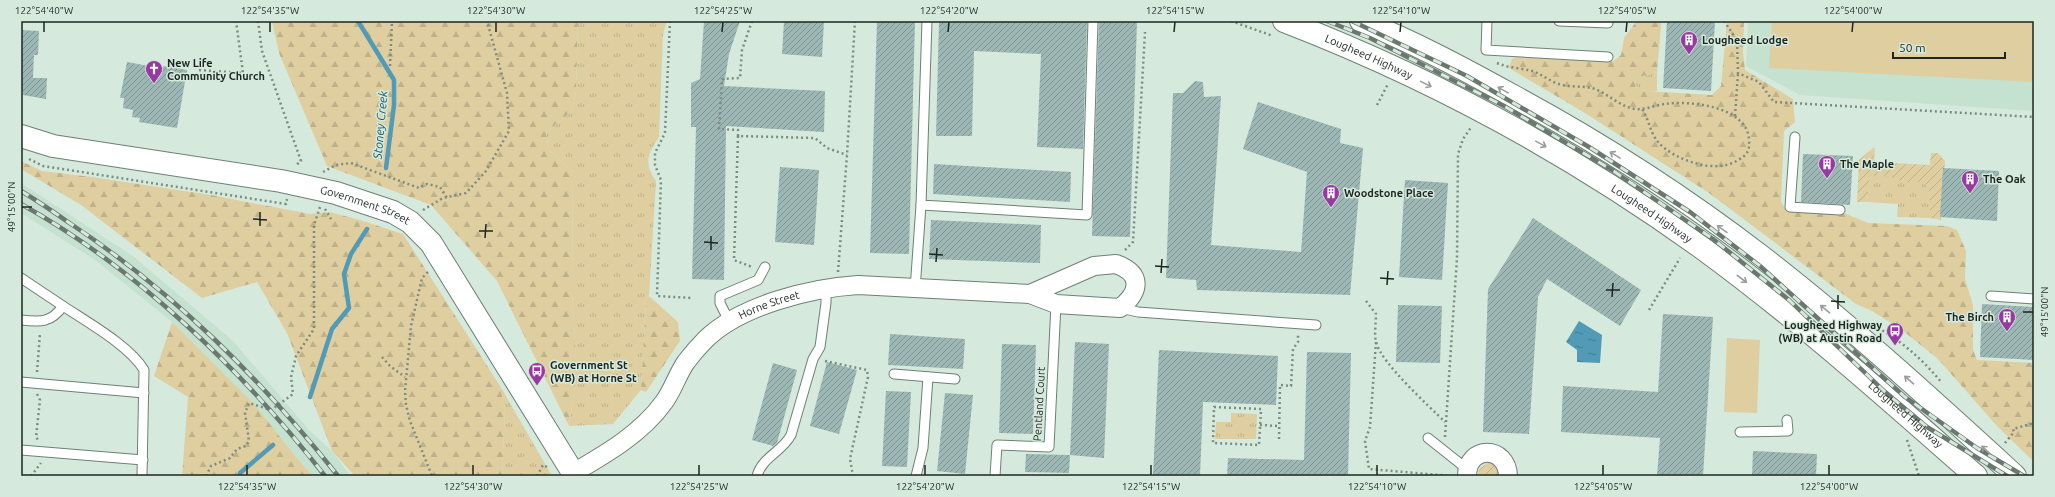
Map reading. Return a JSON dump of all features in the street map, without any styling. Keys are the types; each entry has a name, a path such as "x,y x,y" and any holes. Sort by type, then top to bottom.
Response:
{"main road":[{"path":"1361,21 1469,72 1558,120 1629,164 1694,209 1762,257 1855,333 2015,476"},
{"name":"Lougheed Highway","path":"1282,30 1385,63 1481,110 1554,152 1629,198 1702,248 1777,306 1976,476"},
{"name":"Government Street","path":"21,136 53,146 281,181 336,192 392,212 410,222 431,242 574,474"}],"street":[{"name":"Horne Street","path":"574,474 634,434 664,402 686,362 707,338 738,316 768,305 831,287 858,285 915,290 1030,294 1056,304 1120,308 1132,299 1136,286 1134,276 1128,268 1116,264 1094,266 1030,294"},
{"path":"1462,474 1473,457 1485,452 1498,455 1507,465 1508,476"}],"lane":[{"path":"915,290 921,205 927,21"},
{"path":"921,205 1087,215 1093,21"},
{"path":"1487,21 1486,50 1608,57"},
{"path":"1559,21 1608,23"},
{"path":"1795,137 1790,207 1840,210"},
{"path":"730,323 720,303 720,296 758,280 764,269"},
{"path":"21,278 124,348 140,362 144,370 142,476"},
{"path":"758,476 760,467 764,461 785,446 791,435 813,359 820,347 826,303 831,287"},
{"path":"1991,296 2034,299"},
{"name":"Pentland Court","path":"996,476 997,445 1049,447 1056,304"},
{"path":"21,320 40,322 56,315 63,306"},
{"path":"1120,308 1138,312 1316,325"},
{"path":"894,374 956,379"},
{"path":"916,476 923,448 928,377"},
{"path":"21,382 144,393"},
{"path":"1740,432 1788,431 1787,420"},
{"path":"1428,438 1444,451 1462,474"},
{"path":"21,450 143,460"}],"path":[{"path":"199,70 243,73 236,21"},
{"path":"258,21 262,51 301,161 293,168"},
{"path":"390,66 392,21"},
{"path":"410,222 425,208 447,198 466,193 486,171 509,131 507,93 487,21"},
{"path":"670,21 665,133 656,153 655,164 661,180 657,296 692,298"},
{"path":"752,21 742,50 740,78 722,79 719,129 738,130 734,260 764,269"},
{"path":"831,287 848,155 855,21"},
{"path":"1231,21 1282,30"},
{"path":"1724,21 1737,40 1738,73 1735,116"},
{"path":"1124,252 1133,242 1145,32"},
{"path":"1493,62 1532,71 1560,85 1584,85 1596,89 1634,109 1642,109 1665,104 1692,104 1721,110 1735,116 1746,126 1750,147 1745,156 1734,163 1719,166 1689,161 1670,152 1657,141 1642,109"},
{"path":"1738,73 1759,82 1774,102 2034,117"},
{"path":"1377,105 1388,83"},
{"path":"1444,451 1457,258 1458,154 1464,139 1474,124 1468,120"},
{"path":"738,136 815,138 827,148 848,155"},
{"path":"26,158 43,166 286,204 287,196"},
{"path":"318,174 336,165 351,163 419,188 427,184 440,187 447,198"},
{"path":"206,476 211,466 230,458 237,449 246,446 249,441 245,413 249,403 271,410 293,394 291,377 296,356 314,329 314,226 320,206 336,192"},
{"path":"432,476 410,421 406,405 406,377 411,326 422,278 441,258"},
{"path":"1649,310 1680,258"},
{"path":"1366,302 1376,314 1376,342 1370,427 1365,441 1369,469 1462,474"},
{"path":"31,476 43,459 42,445 36,437 40,400 35,390 40,322"},
{"path":"1376,342 1397,373 1446,423"},
{"path":"1279,439 1280,386 1291,386 1293,349"},
{"path":"382,357 390,366 406,377"},
{"path":"813,359 867,370 868,377 850,459 853,476"},
{"path":"1214,407 1261,409 1260,426 1260,445 1213,443 1214,407"},
{"path":"2005,444 2014,432 2013,429 2034,423"},
{"path":"1260,426 1279,426"},
{"path":"1907,440 1920,476"}],"shaded area":[{"path":"1748,21 2034,21 2034,111 1800,95 1746,66"},
{"path":"21,183 133,256 233,341 309,430 332,451 350,476 313,476 172,322 95,260 21,213"}],"green space":[{"path":"272,21 578,21 576,92 572,111 546,132 549,150 573,172 572,292 577,372 569,426 497,281 431,205 327,166 279,53"},
{"path":"578,21 667,21 663,34 659,137 648,159 652,175 656,181 649,296 646,299 641,390 613,424 569,426 577,372 572,292 573,172 549,150 546,132 572,111 576,92"},
{"path":"1660,21 1661,26 1657,72 1636,78 1635,87 1646,91 1712,95 1721,86 1727,21 1744,21 1743,52 1745,70 1793,99 1795,122 1784,131 1781,202 1785,208 1842,212 1868,223 1947,226 1957,230 1966,251 1965,279 1973,305 1973,350 1977,360 2034,363 2034,462 1996,425 1938,359 1902,330 1872,311 1856,304 1709,193 1585,113 1509,68 1512,59 1518,56 1614,61 1621,55 1624,38 1636,22"},
{"path":"1772,21 2034,21 2033,82 1769,68"},
{"path":"1657,72 1657,91 1646,91 1635,87 1636,78"},
{"path":"1875,148 1874,162 1930,165 1931,153 1938,153 1945,161 1941,220 1930,218 1930,197 1927,185 1922,183 1906,182 1880,175 1870,177 1867,202 1857,202 1859,160"},
{"path":"21,161 42,171 211,195 310,214 329,212 403,234 500,386 505,410 502,476 355,476 332,451 287,333 257,282 202,298 81,205 21,169"},
{"path":"1877,175 1888,176 1904,182 1923,182 1927,185 1930,197 1930,218 1897,217 1898,204 1867,202 1870,177"},
{"path":"649,296 678,322 680,341 646,392 641,390 646,299"},
{"path":"172,322 254,404 295,456 313,476 182,476 188,397 154,376"},
{"path":"1727,338 1760,340 1757,413 1724,412"},
{"path":"500,386 552,476 502,476 505,410"},
{"path":"1231,413 1257,414 1256,439 1215,439 1216,422 1231,422"},
{"path":"1488,463 1497,464 1505,476 1477,476 1480,468"}],"water":[{"path":"1579,321 1602,335 1600,363 1577,362 1577,350 1566,342"}],"building":[{"path":"704,21 740,21 729,54 724,86 825,91 824,132 726,126 724,280 692,279 696,127 691,127 691,83 700,79"},
{"path":"784,21 824,21 822,57 782,54"},
{"path":"877,21 915,21 909,254 870,253"},
{"path":"939,21 1087,21 1083,149 1037,147 1041,54 974,51 972,136 936,136"},
{"path":"1099,21 1137,21 1130,237 1092,236"},
{"name":"Lougheed Lodge","path":"1667,21 1715,21 1711,91 1663,88"},
{"path":"21,30 39,31 38,55 34,55 33,78 47,78 46,99 23,95 23,91 21,91"},
{"name":"New Life Community Church","path":"127,62 160,68 164,66 187,70 177,128 139,122 140,118 132,117 133,110 123,108 124,98 120,98"},
{"name":"Woodstone Place","path":"1195,81 1203,82 1204,97 1221,96 1211,245 1301,252 1307,172 1243,149 1258,102 1341,129 1340,143 1363,148 1350,295 1197,290 1196,280 1166,278 1173,93 1183,93"},
{"name":"The Maple","path":"1803,154 1853,156 1850,205 1801,202"},
{"path":"934,164 1071,172 1070,202 933,194"},
{"path":"780,167 819,170 814,245 775,242"},
{"name":"The Oak","path":"1943,168 1999,171 1997,221 1940,217"},
{"path":"1405,180 1448,183 1442,280 1399,277"},
{"path":"1533,218 1641,290 1620,326 1547,279 1538,297 1529,434 1483,432 1488,289"},
{"path":"931,220 1041,225 1040,263 929,259"},
{"name":"The Birch","path":"1982,304 2034,307 2034,360 1980,357"},
{"path":"1398,305 1442,306 1440,363 1396,362"},
{"path":"1663,314 1713,317 1703,476 1657,476 1660,438 1561,432 1563,386 1658,392"},
{"path":"890,334 965,339 963,369 888,365"},
{"path":"1075,342 1109,344 1104,458 1070,455"},
{"path":"1002,344 1036,345 1033,434 999,433"},
{"path":"1159,350 1278,356 1276,405 1203,402 1200,476 1153,476"},
{"path":"1307,352 1351,353 1348,476 1227,476 1228,458 1304,460"},
{"path":"827,362 857,370 839,434 810,426"},
{"path":"773,363 797,370 777,443 773,446 752,440"},
{"path":"886,391 911,392 907,467 882,466"},
{"path":"945,393 973,395 965,474 937,471"},
{"path":"1753,451 1817,454 1816,476 1752,476"},
{"path":"1026,454 1070,455 1069,473 1025,472"}],"waterway":[{"name":"Stoney Creek","path":"358,21 394,80 394,105 386,168"},
{"name":"Stoney Creek","path":"310,397 332,329 349,308 344,274 351,254 367,229"},
{"name":"Stoney Creek","path":"240,476 240,473 273,445"}],"railway":[{"path":"1327,21 1370,38 1504,106 1612,170 1713,239 1789,300 1884,391 1927,427 2007,476"},
{"path":"1352,21 1467,76 1589,147 1690,212 1760,266 1905,397 1977,448 2024,476"},
{"path":"21,191 53,211 109,251 146,279 181,309 247,372 278,405 338,476"},
{"path":"21,204 64,230 106,259 147,291 186,325 224,361 259,398 325,476"}],"place":[{"name":"Lougheed Lodge","path":"1689,55"},
{"name":"New Life Community Church","path":"154,84"},
{"name":"The Maple","path":"1827,179"},
{"name":"The Oak","path":"1970,194"},
{"name":"Woodstone Place","path":"1331,208"},
{"name":"The Birch","path":"2007,332"},
{"name":"Lougheed Highway (WB) at Austin Road","path":"1895,346"},
{"name":"Government St (WB) at Horne St","path":"537,386"}]}
